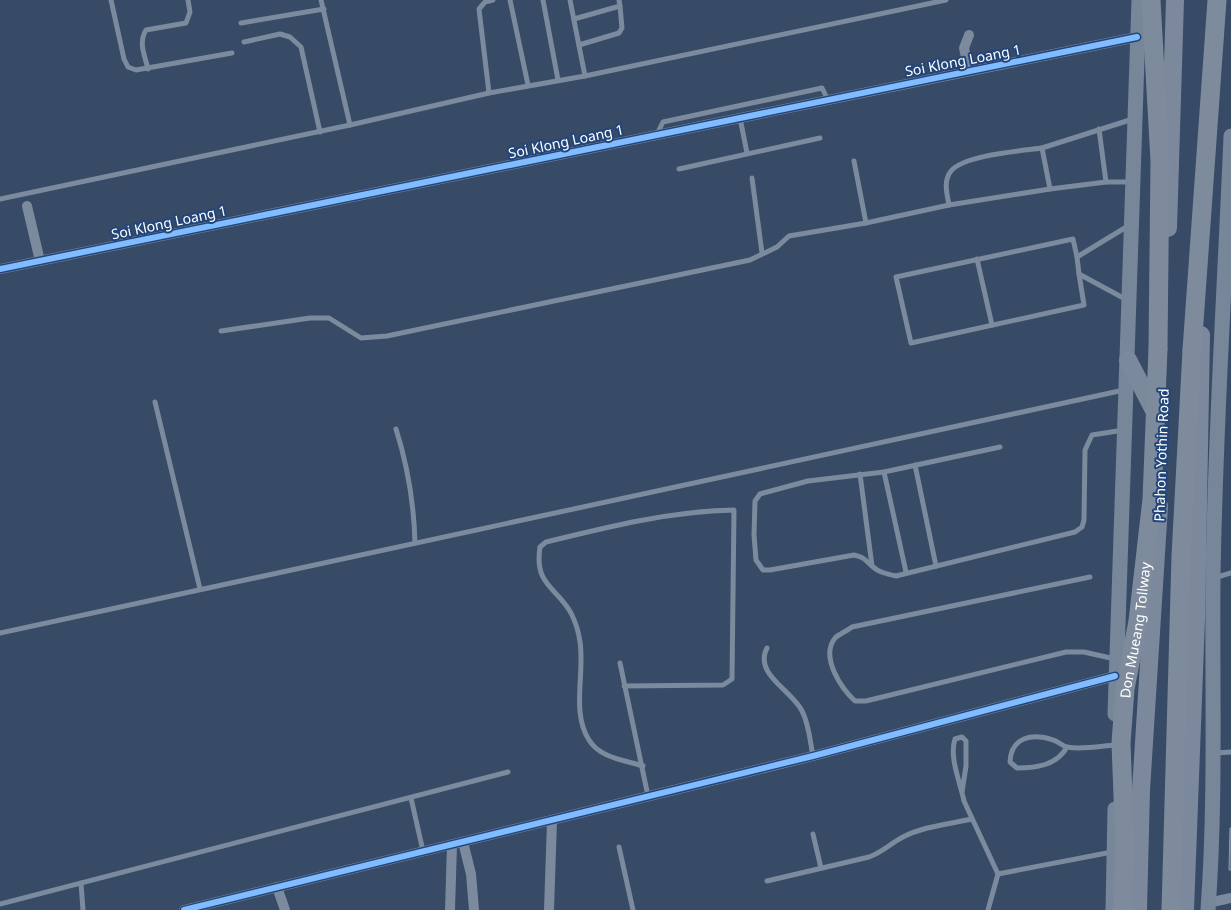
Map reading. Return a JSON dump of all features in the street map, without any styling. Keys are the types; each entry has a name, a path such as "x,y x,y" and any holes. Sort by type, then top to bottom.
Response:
{"highway":[{"name":"Don Mueang Tollway","path":"1124,910 1125,849 1121,743 1125,689 1138,621 1152,499 1158,349 1160,161 1150,0"},
{"name":"Phahon Yothin Road","path":"1138,910 1141,790 1160,506 1175,0"},
{"path":"1185,910 1197,610 1208,0"},
{"path":"1171,910 1181,556 1192,350 1217,0"},
{"path":"1128,360 1162,425"}],"main road":[{"path":"1113,910 1115,851 1115,659 1126,430 1139,0"},
{"path":"1208,906 1213,754 1213,578 1218,400 1229,226 1231,136"}],"street":[{"path":"969,35 964,48 969,71"},
{"name":"Soi Klong Loang 1","path":"0,269 1137,37"},
{"path":"27,206 40,261"},
{"path":"184,910 813,756 1115,676"},
{"path":"549,910 552,821"},
{"path":"463,842 471,874 474,910"},
{"path":"450,910 452,845"},
{"path":"277,887 285,910"},
{"path":"1208,906 1231,898"}],"lane":[{"path":"111,0 124,59 128,67 136,70 148,70 232,53"},
{"path":"148,70 142,36 146,30 186,22 190,12 188,0"},
{"path":"321,0 350,125"},
{"path":"489,93 479,9 485,2 493,0"},
{"path":"510,0 528,85"},
{"path":"543,0 558,80"},
{"path":"570,0 585,76"},
{"path":"579,45 619,33 622,28 619,0"},
{"path":"0,199 320,132 489,93 585,76 946,0"},
{"path":"574,19 620,6"},
{"path":"241,23 324,9"},
{"path":"244,42 280,34 290,37 301,47 320,132"},
{"path":"657,135 663,122 822,88 828,100"},
{"path":"740,118 746,153"},
{"path":"949,205 946,187 951,171 964,162 1042,148 1135,118"},
{"path":"1099,129 1106,182"},
{"path":"679,169 820,138"},
{"path":"1042,148 1050,190"},
{"path":"854,161 866,223"},
{"path":"752,178 762,252"},
{"path":"221,331 310,318 329,318 360,338 387,336 750,260 762,252 777,247 789,236 866,223 949,205 1106,182 1133,182"},
{"path":"1076,258 1132,223"},
{"path":"1073,238 1084,305 911,343 896,277 977,259 1073,238"},
{"path":"977,259 992,325"},
{"path":"1079,274 1130,301"},
{"path":"0,633 1127,390"},
{"path":"155,402 200,589"},
{"path":"396,429 406,460 414,510 415,543"},
{"path":"1000,447 884,472 808,481 760,494 755,501 754,512 756,560 763,570 770,570 854,555 866,559 872,567 883,573 896,576 1075,532 1082,528 1084,520 1085,450 1092,435 1126,430"},
{"path":"916,465 936,566"},
{"path":"884,472 906,572"},
{"path":"860,474 872,567"},
{"path":"624,686 723,685 732,679 734,510 714,510 608,526 546,542 540,547 540,572 552,591 571,613 580,642 582,726 596,749 612,757 643,766"},
{"path":"1213,578 1231,573"},
{"path":"1090,577 852,627 836,638 830,649 832,665 844,691 855,701 866,701 1066,652 1084,652 1115,659"},
{"path":"768,648 764,660 766,668 776,683 797,702 803,712 813,756"},
{"path":"620,663 648,796"},
{"path":"962,792 966,766 966,741 962,737 954,739 952,747 962,792 998,874 988,910"},
{"path":"1068,747 1058,760 1042,765 1017,768 1010,762 1010,751 1014,744 1027,738 1053,740 1068,747 1115,745"},
{"path":"1213,754 1231,752"},
{"path":"0,904 508,772"},
{"path":"410,798 423,851"},
{"path":"768,881 882,852 903,837 921,830 972,818"},
{"path":"814,834 821,868"},
{"path":"619,847 633,910"},
{"path":"998,874 1115,851"},
{"path":"80,883 83,910"}],"building":[{"path":"1230,828 1231,870 1229,870"}],"cycle path":[{"path":"0,269 1137,37"},
{"path":"184,910 813,756 1115,676"}]}
